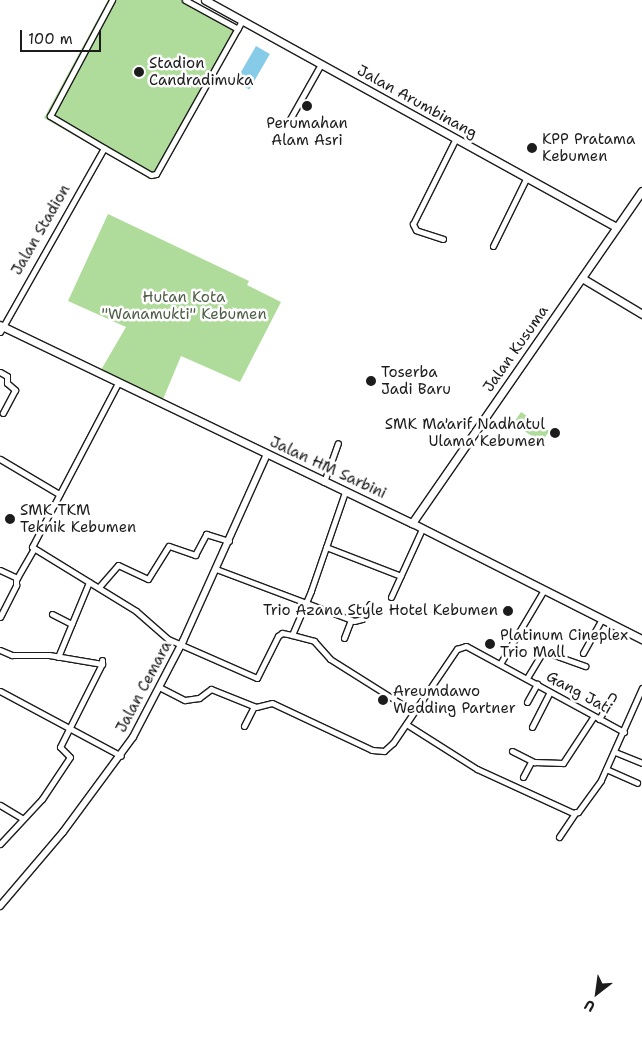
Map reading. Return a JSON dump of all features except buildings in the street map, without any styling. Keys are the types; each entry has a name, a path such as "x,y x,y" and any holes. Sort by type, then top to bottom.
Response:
{"main road":[{"name":"Jalan Arumbinang","path":"205,0 456,138 526,179 617,227"},
{"name":"Jalan Kusuma","path":"412,523 642,191"},
{"path":"582,278 642,314"},
{"name":"Jalan HM Sarbini","path":"1,328 412,523 642,639"}],"street":[{"path":"112,0 50,116 151,175 156,174 242,21"},
{"path":"185,0 238,29"},
{"path":"290,119 321,64"},
{"path":"443,239 416,230 413,224 456,138"},
{"name":"Jalan Stadion","path":"1,328 104,148"},
{"path":"493,246 526,179"},
{"path":"0,372 7,376 7,384 15,390 3,413"},
{"path":"118,383 32,542 34,548 99,588 181,645 258,678 278,636 282,633 314,641 330,659 414,712 388,749 372,750 272,703 254,706 214,690 189,700 159,688"},
{"path":"324,482 338,444"},
{"name":"Jalan Cemara","path":"0,906 63,832 121,756 181,645 267,454"},
{"path":"0,460 59,494"},
{"path":"292,635 307,602 345,492"},
{"path":"392,597 422,529"},
{"path":"99,588 118,565 148,579 169,546 195,555 206,534 228,541"},
{"path":"326,547 401,576"},
{"path":"0,617 16,585 16,578 34,548"},
{"path":"216,569 352,620 362,619 370,604"},
{"path":"0,570 16,578"},
{"path":"58,657 89,582"},
{"path":"500,664 544,590"},
{"path":"52,614 72,624"},
{"path":"583,653 602,619"},
{"path":"344,638 352,620"},
{"name":"Gang Jati","path":"414,712 461,646 470,647 624,732"},
{"path":"0,650 12,655 58,657 102,662 60,747 70,757 42,799 22,818 0,844"},
{"path":"527,678 543,651 585,666"},
{"path":"527,702 536,684"},
{"path":"559,837 606,769 642,688"},
{"path":"0,691 121,756"},
{"path":"532,727 550,692"},
{"path":"599,719 612,697"},
{"path":"634,704 642,706"},
{"path":"244,726 254,706"},
{"path":"512,751 531,762 563,763 594,716"},
{"path":"406,724 476,769 554,807 576,812"},
{"path":"615,752 642,763"},
{"path":"523,777 531,762"},
{"path":"606,769 637,783"},
{"path":"0,805 22,818"}],"green space":[{"name":"Stadion Candradimuka","path":"108,0 190,0 241,28 152,180 44,118"},
{"name":"Hutan Kota \"Wanamukti\" Kebumen","path":"108,214 249,281 247,285 281,302 240,382 181,356 161,404 101,370 126,327 68,301"},
{"path":"521,412 549,431 541,443 513,424"}],"water":[{"path":"256,46 270,54 249,90 236,82"}],"place":[{"name":"Stadion Candradimuka","path":"139,72"},
{"name":"Perumahan Alam Asri","path":"307,106"},
{"name":"KPP Pratama Kebumen","path":"532,148"},
{"name":"Toserba Jadi Baru","path":"371,381"},
{"name":"SMK Ma'arif Nadhatul Ulama Kebumen","path":"555,433"},
{"name":"SMK TKM Teknik Kebumen","path":"10,519"},
{"name":"Trio Azana Style Hotel Kebumen","path":"508,611"},
{"name":"Platinum Cineplex Trio Mall","path":"490,644"},
{"name":"Areumdawo Wedding Partner","path":"383,700"}]}
